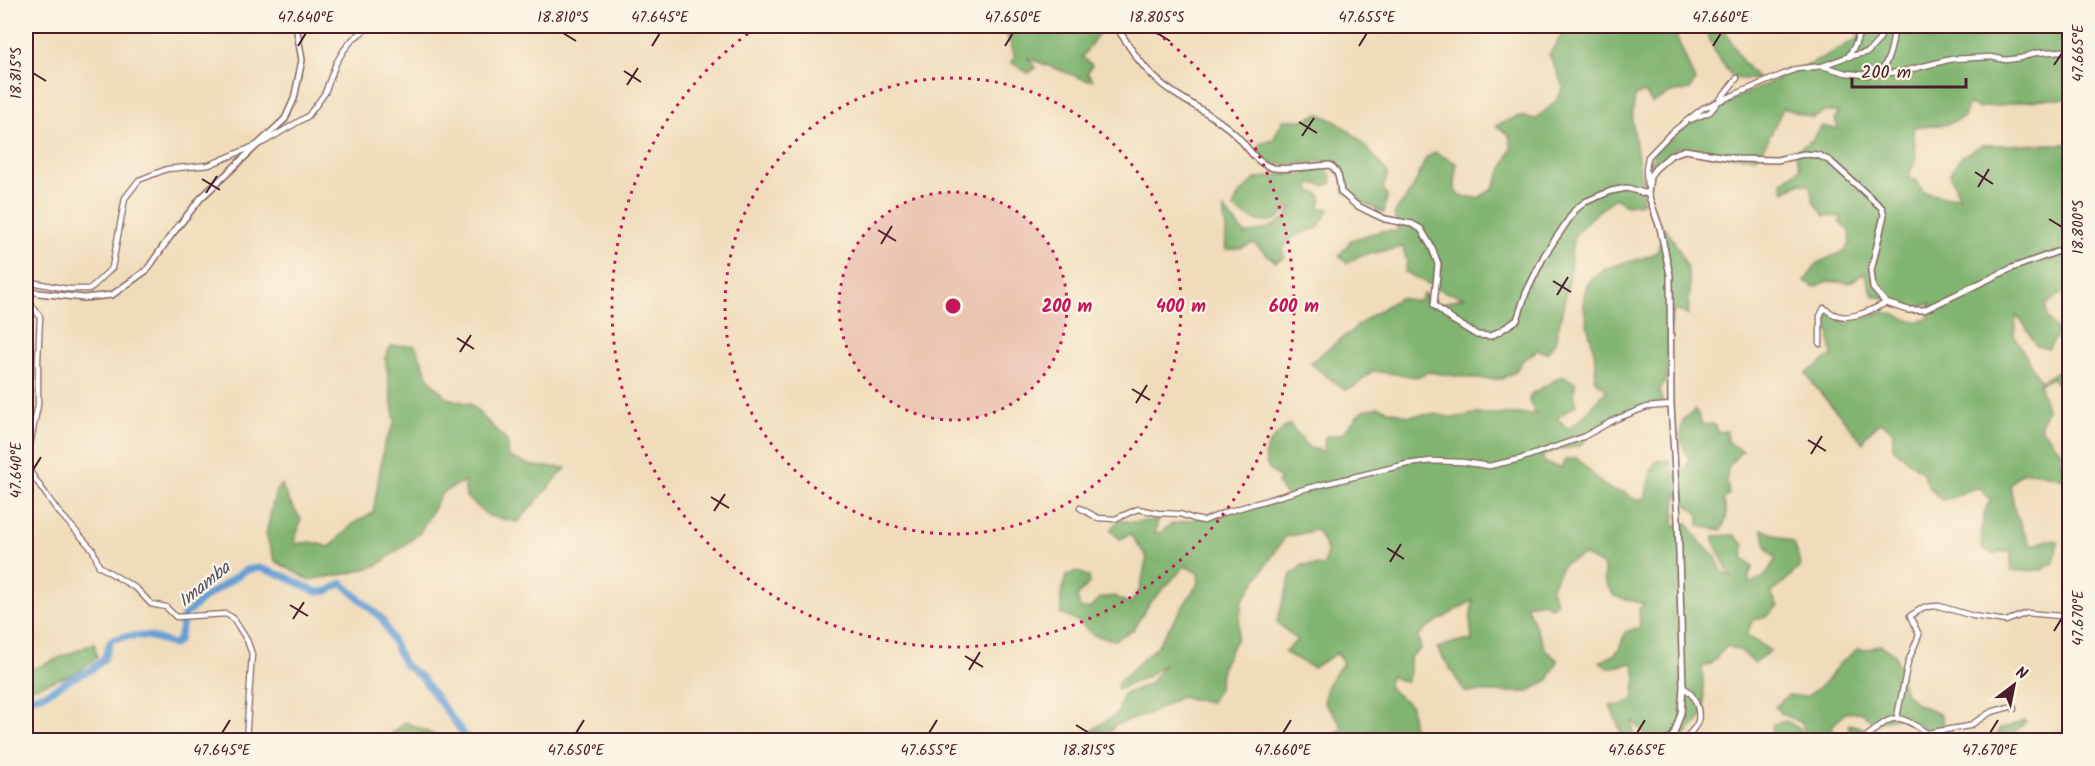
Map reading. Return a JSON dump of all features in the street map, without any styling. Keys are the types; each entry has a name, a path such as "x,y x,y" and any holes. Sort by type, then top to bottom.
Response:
{"street":[{"path":"26,289 39,293 84,298 112,295 147,270 201,198 285,119 294,99 302,60 296,26"},
{"path":"26,281 67,289 90,289 112,268 125,198 139,180 167,169 209,165 254,147 308,116 325,93 336,63 344,50 353,39 370,26"},
{"path":"1116,26 1136,58 1154,78 1173,94 1202,109 1224,125 1258,160 1274,168 1330,165 1339,175 1341,192 1356,205 1385,219 1412,224 1421,229 1438,264 1434,305 1451,320 1477,335 1491,336 1517,320 1522,311 1526,292 1544,256 1557,234 1580,206 1611,191 1627,188 1648,194"},
{"path":"1848,57 1862,26"},
{"path":"1669,741 1674,734 1681,713 1683,687 1678,520 1671,405 1670,275 1660,228 1648,194 1646,169 1648,157 1670,134 1703,108 1796,69 1822,66 1863,54 1873,49 1885,26"},
{"path":"1878,74 1886,65 1890,54 1895,26"},
{"path":"1822,66 1846,73 1866,75 1900,72 1952,59 1991,57 2006,60 2035,53 2061,51 2070,53"},
{"path":"1719,101 1737,78"},
{"path":"1648,194 1650,176 1654,169 1671,155 1685,150 1738,159 1777,160 1804,154 1823,157 1884,211 1870,275 1873,288 1886,303 1908,310 1924,310 2012,268 2070,247"},
{"path":"26,296 40,317 38,405 26,465 57,510 93,550 99,566 137,589 151,604 166,607 176,617 226,614 233,618 247,640 252,654 246,741"},
{"path":"1820,344 1820,315 1824,308 1837,316 1846,317 1865,313 1886,303"},
{"path":"1080,508 1098,518 1115,519 1138,509 1180,514 1204,521 1223,513 1308,488 1407,464 1452,461 1489,466 1520,459 1583,437 1616,419 1647,407 1671,405"},
{"path":"1897,717 1908,662 1919,635 1910,616 1917,610 1938,606 1973,616 2006,621 2027,614 2060,616 2070,614"},
{"path":"1683,687 1692,694 1699,717 1684,741"},
{"path":"1862,741 1883,724 1897,717 1904,718 1927,733 1962,728 2005,707 2013,706 2014,709"},
{"path":"1674,734 1678,741"}],"green space":[{"path":"1003,26 1095,26 1099,33 1082,57 1092,65 1087,73 1093,80 1086,80 1028,58 1036,68 1028,73 1011,62 1015,56"},
{"path":"1563,26 1605,26 1608,30 1615,26 1689,26 1675,33 1695,81 1690,89 1671,93 1652,103 1645,92 1635,96 1632,120 1643,191 1642,203 1626,205 1615,198 1588,220 1573,237 1569,281 1555,342 1547,353 1538,350 1523,360 1515,372 1501,379 1479,379 1428,372 1417,377 1372,371 1354,387 1345,390 1310,363 1373,314 1399,298 1419,301 1424,293 1431,307 1464,297 1445,292 1405,272 1407,262 1403,247 1359,256 1347,263 1339,256 1351,240 1381,231 1398,231 1394,214 1412,190 1426,158 1435,152 1456,163 1455,190 1461,196 1478,198 1493,189 1512,148 1509,135 1496,126 1518,116 1536,119 1556,101 1564,88 1549,54 1565,31"},
{"path":"1689,26 1725,26 1740,58 1759,80 1733,78 1717,56 1702,28"},
{"path":"1844,26 2058,26 2060,36 2069,40 2069,99 2044,99 1978,108 1969,103 1964,117 1948,124 1913,128 1916,160 1908,177 1917,181 1923,192 1944,197 1959,196 1950,173 1962,156 1982,145 2069,144 2069,288 2046,305 2047,317 2059,334 2048,349 2036,346 2025,325 2016,315 2014,335 2040,381 2059,371 2069,369 2069,397 2052,378 2039,384 2047,409 2040,427 2060,450 2065,479 2034,472 2021,473 2010,485 2015,512 2031,546 2048,540 2058,541 2054,563 2042,570 2011,571 2011,551 1993,554 1982,549 1982,524 1990,501 1981,488 1941,500 1929,487 1922,472 1893,448 1893,431 1881,422 1866,435 1863,443 1806,374 1832,355 1827,315 1836,316 1847,324 1883,311 1915,322 1928,319 1931,303 1914,308 1873,295 1865,273 1849,283 1827,281 1815,287 1805,281 1817,263 1844,251 1850,244 1849,231 1839,222 1843,217 1825,216 1813,201 1810,185 1800,183 1784,192 1782,182 1800,168 1795,151 1812,140 1822,126 1838,129 1835,119 1838,112 1824,112 1813,118 1783,108 1757,157 1719,156 1677,147 1661,163 1649,167 1654,152 1705,112 1813,63 1862,36"},
{"path":"1319,114 1349,131 1366,147 1388,174 1383,188 1387,196 1384,213 1344,192 1346,178 1334,161 1275,165 1260,159 1259,144 1273,140 1283,120 1302,120"},
{"path":"1325,166 1332,183 1324,186 1311,183 1310,191 1320,195 1322,200 1319,207 1329,209 1318,228 1297,235 1289,241 1282,251 1285,257 1276,262 1253,243 1241,248 1226,250 1224,209 1245,234 1272,226 1285,218 1293,207 1278,218 1266,222 1249,217 1233,208 1238,196 1255,179 1284,174 1302,174"},
{"path":"1665,228 1679,249 1687,268 1690,289 1688,314 1674,310 1669,332 1667,377 1659,392 1663,402 1642,407 1629,414 1603,422 1580,446 1559,449 1542,456 1545,463 1561,468 1565,460 1577,458 1602,484 1613,491 1624,492 1636,500 1645,498 1650,474 1656,461 1670,460 1674,476 1682,474 1689,460 1681,440 1682,424 1684,418 1696,410 1702,425 1714,424 1717,432 1727,431 1727,442 1743,451 1728,470 1729,494 1723,501 1726,516 1721,530 1699,526 1699,515 1676,494 1674,527 1687,523 1701,543 1715,556 1723,572 1731,577 1714,542 1714,536 1734,535 1744,545 1743,559 1753,566 1749,575 1749,584 1764,577 1776,559 1767,549 1762,529 1794,543 1801,566 1771,594 1778,606 1766,617 1753,620 1746,634 1770,651 1754,663 1741,651 1727,646 1710,664 1702,667 1705,713 1682,740 1677,738 1650,740 1633,721 1633,740 1623,740 1610,706 1621,705 1633,700 1636,677 1633,663 1608,668 1599,662 1617,652 1625,632 1640,627 1639,609 1644,604 1614,596 1604,580 1604,566 1584,555 1563,564 1551,589 1557,603 1551,607 1543,602 1526,605 1545,649 1558,661 1548,680 1528,692 1465,692 1437,648 1459,641 1472,641 1470,621 1473,600 1426,628 1418,637 1421,649 1410,657 1410,673 1406,683 1390,676 1388,687 1411,706 1414,731 1411,740 1326,740 1343,728 1324,703 1327,685 1343,663 1337,653 1313,668 1284,652 1297,640 1277,622 1291,575 1303,565 1324,566 1327,550 1317,530 1285,537 1242,601 1237,638 1223,664 1218,689 1211,702 1180,697 1151,713 1115,725 1110,732 1091,731 1118,713 1123,694 1150,684 1165,663 1148,676 1117,690 1118,683 1158,645 1199,582 1198,573 1185,566 1149,604 1133,630 1115,640 1093,635 1079,622 1061,614 1061,597 1066,576 1077,571 1089,577 1089,583 1077,597 1080,609 1091,608 1099,598 1114,596 1130,604 1140,589 1147,557 1130,534 1120,539 1110,530 1119,520 1133,522 1158,520 1155,533 1160,533 1170,525 1288,498 1278,484 1280,479 1268,467 1265,459 1271,442 1289,424 1309,448 1324,451 1325,437 1342,434 1363,410 1379,407 1408,416 1435,414 1453,418 1474,414 1536,414 1529,400 1531,394 1562,376 1575,382 1574,395 1577,404 1557,418 1568,429 1581,419 1607,390 1594,379 1596,366 1584,308 1585,294 1590,282 1601,271 1657,252"},
{"path":"414,345 429,379 447,398 470,404 507,441 509,457 533,466 566,468 518,522 489,516 466,497 464,481 442,493 419,534 378,565 351,573 309,580 275,561 266,535 275,493 281,484 301,519 294,544 311,542 330,547 355,522 373,513 384,445 395,422 385,357 391,346"},
{"path":"94,643 97,658 77,673 29,689 28,671"},
{"path":"1880,645 1895,654 1904,692 1917,704 1941,715 1944,728 1927,729 1900,716 1875,724 1862,712 1845,713 1831,727 1836,735 1849,735 1849,724 1863,728 1858,740 1807,740 1802,723 1782,714 1775,707 1788,695 1806,697 1827,681 1839,664 1857,649 1865,650"},
{"path":"1786,721 1801,730 1802,740 1769,740 1773,724"},
{"path":"405,722 445,740 385,740"},
{"path":"2026,722 2014,732 2017,740 1995,740 2000,729"},
{"path":"2060,731 2068,740 2035,740 2039,737"}],"waterway":[{"name":"Imamba","path":"26,698 45,694 91,670 104,659 111,640 127,636 143,636 173,645 179,640 184,616 204,598 246,570 259,568 284,576 317,592 328,591 342,583 382,619 404,664 422,678 468,740"},
{"path":"2070,627 2066,636 2070,640"},
{"name":"Imamba","path":"539,740 546,737 573,740"}]}
